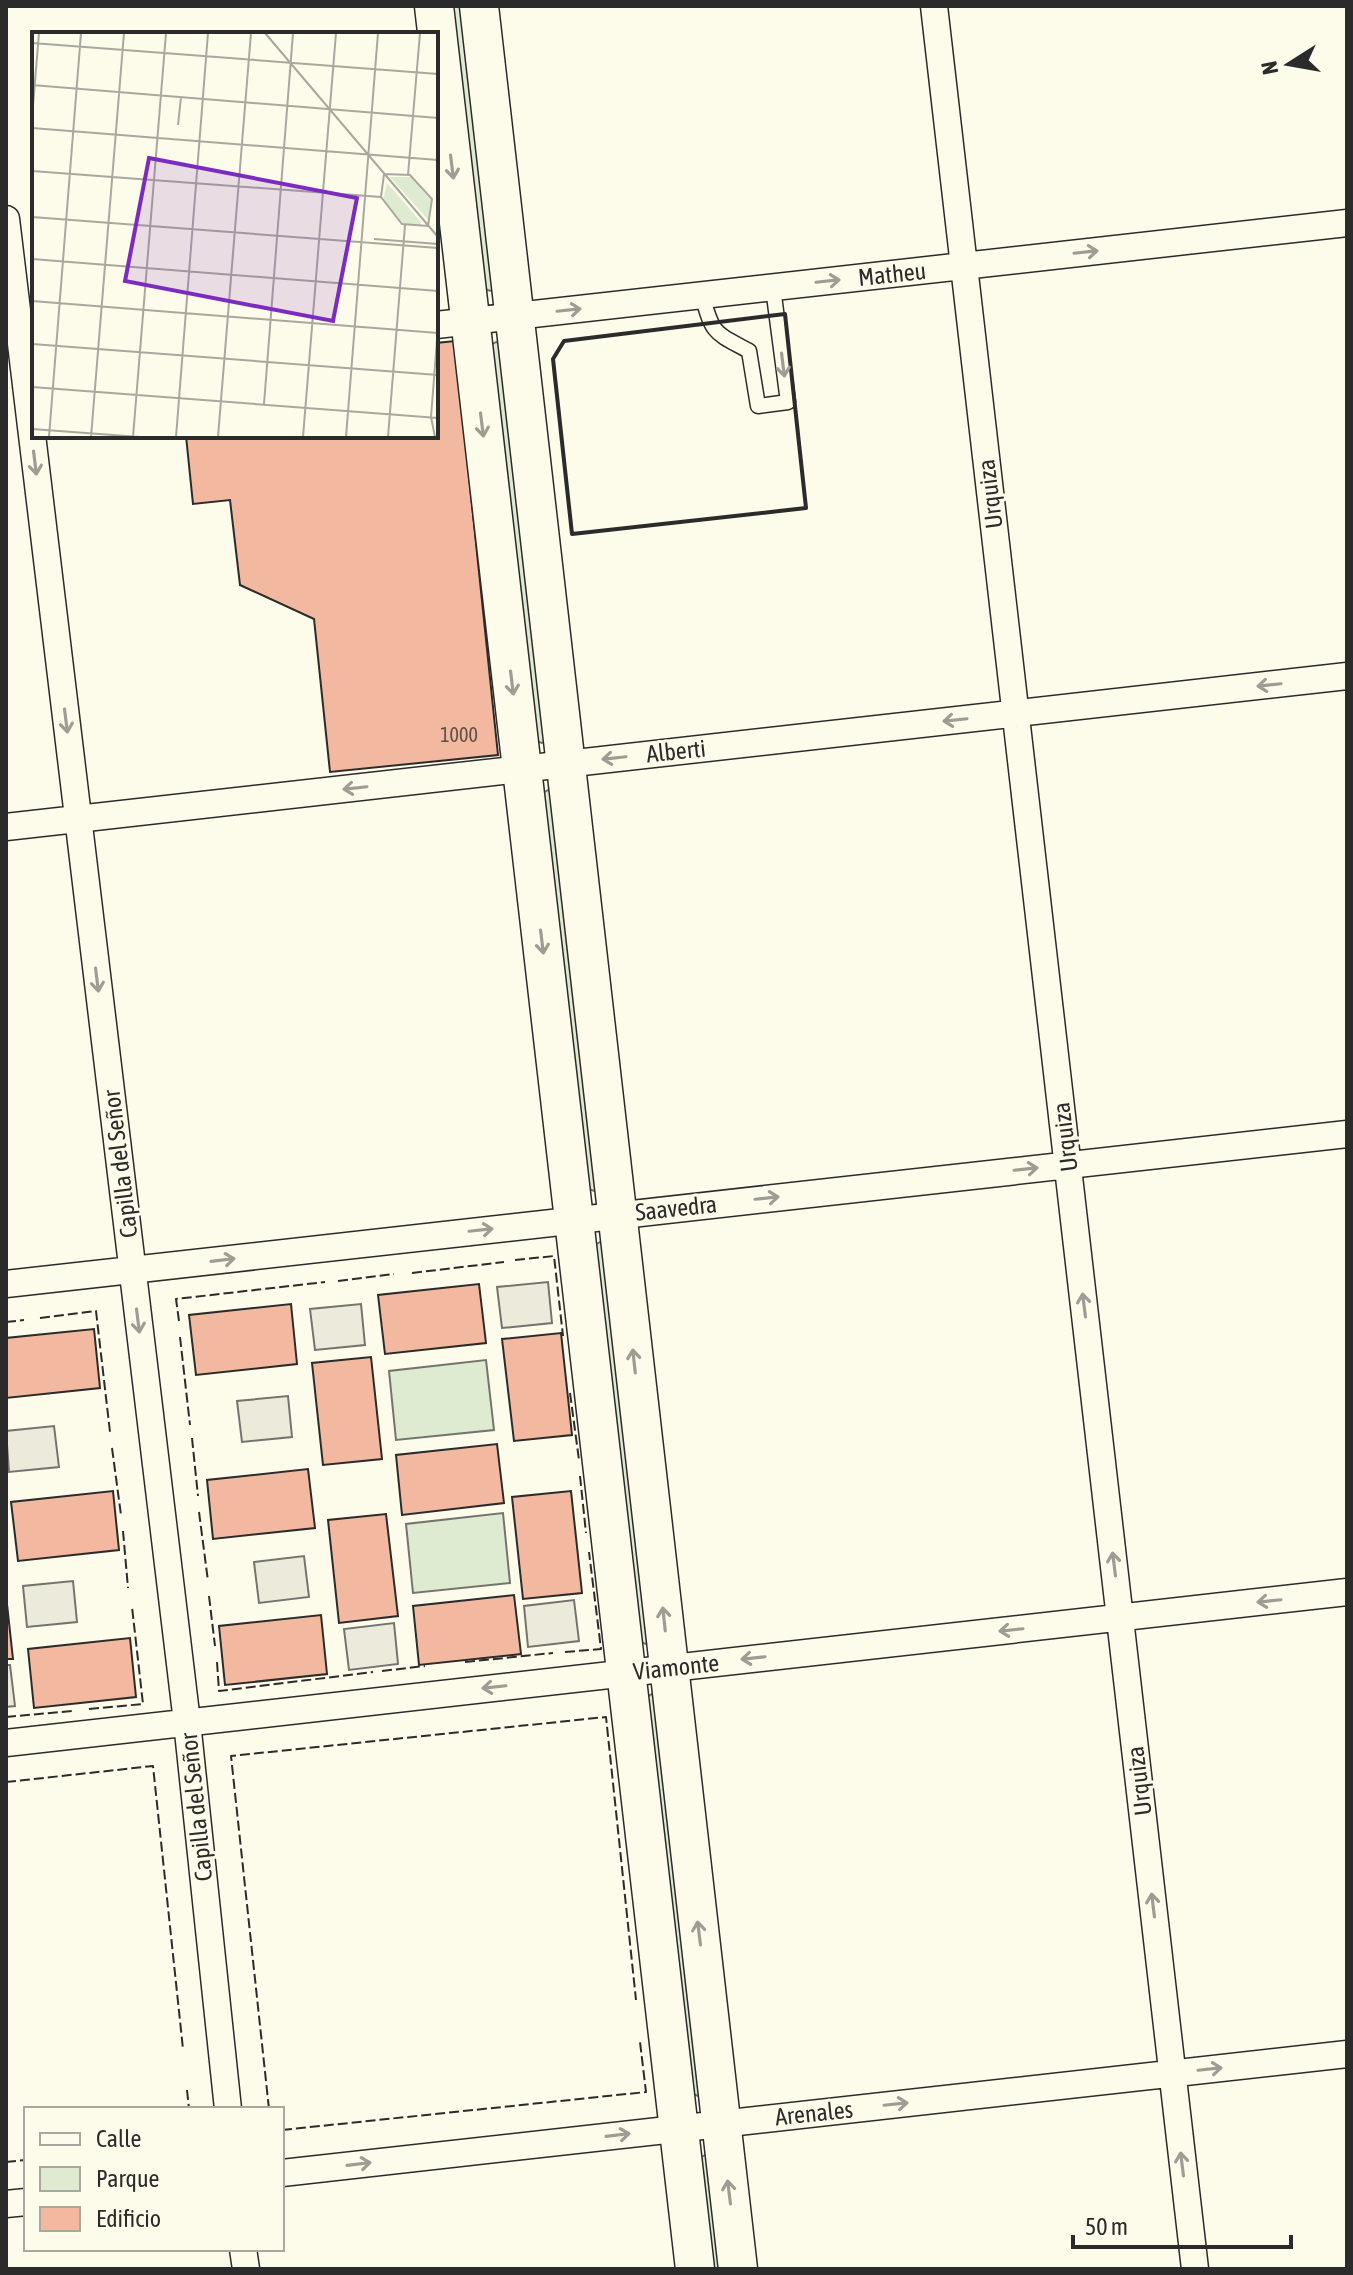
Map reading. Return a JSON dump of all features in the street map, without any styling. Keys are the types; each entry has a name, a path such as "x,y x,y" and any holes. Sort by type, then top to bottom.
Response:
{"main road":[{"path":"434,6 436,32"},
{"path":"479,6 738,2269"},
{"path":"438,73 453,323 522,769 695,2269"}],"street":[{"name":"Urquiza","path":"934,6 1195,2269"},
{"name":"Capilla del Señor","path":"6,219 21,372 187,1722 228,2107"},
{"name":"Matheu","path":"453,323 1347,223"},
{"name":"Alberti","path":"6,827 1347,676"},
{"name":"Saavedra","path":"6,1284 1347,1134"},
{"name":"Viamonte","path":"6,1743 1347,1592"},
{"name":"Arenales","path":"284,2173 1347,2054"}],"lane":[{"path":"702,295 710,323 717,333 749,351 758,406 788,402 773,288"}],"green space":[{"path":"452,6 467,6 497,288 492,291 484,285"},
{"path":"496,342 502,344 547,740 542,743 536,741 491,345"},
{"path":"554,791 599,1188 594,1191 589,1189 543,793"},
{"path":"600,1242 606,1244 651,1641 646,1644 640,1642 595,1245"},
{"path":"486,1360 494,1430 396,1440 389,1371"},
{"path":"503,1513 510,1583 413,1593 406,1524"},
{"path":"652,1694 658,1696 703,2093 698,2096 693,2094 647,1697"},
{"path":"705,2155 710,2157 725,2269 710,2269 700,2158"}],"shaded area":[{"path":"548,1282 552,1323 502,1328 497,1287"},
{"path":"361,1304 365,1345 315,1350 310,1309"},
{"path":"288,1396 292,1437 242,1442 237,1401"},
{"path":"54,1426 59,1467 9,1472 6,1431"},
{"path":"304,1556 309,1597 259,1603 254,1562"},
{"path":"73,1581 77,1622 27,1627 23,1586"},
{"path":"574,1600 579,1641 528,1647 524,1606"},
{"path":"394,1623 398,1664 349,1670 344,1629"},
{"path":"6,1665 10,1665 15,1706 6,1707"}],"building":[{"path":"455,341 498,755 330,772 314,619 240,585 230,500 193,504 186,438 438,438 438,343"},
{"path":"479,1284 486,1343 385,1354 378,1295"},
{"path":"291,1304 297,1364 196,1375 189,1315"},
{"path":"94,1329 100,1388 6,1398 6,1338"},
{"path":"561,1333 572,1435 514,1441 502,1339"},
{"path":"371,1357 382,1459 323,1465 312,1363"},
{"path":"497,1444 504,1503 402,1515 396,1455"},
{"path":"308,1469 315,1528 213,1539 207,1480"},
{"path":"113,1491 119,1550 18,1561 11,1502"},
{"path":"571,1491 582,1593 523,1599 512,1497"},
{"path":"386,1514 398,1616 339,1623 328,1520"},
{"path":"6,1595 13,1659 6,1659"},
{"path":"514,1595 521,1654 419,1665 413,1606"},
{"path":"321,1615 327,1674 225,1685 219,1626"},
{"path":"130,1638 136,1697 34,1708 28,1649"}],"fence":[{"path":"515,1260 554,1256 563,1336"},
{"path":"412,1273 504,1262"},
{"path":"338,1281 394,1274"},
{"path":"179,1321 176,1299 325,1282"},
{"path":"40,1318 96,1311 110,1432"},
{"path":"6,1322 24,1320"},
{"path":"180,1337 190,1425"},
{"path":"570,1393 579,1460"},
{"path":"192,1438 198,1496"},
{"path":"112,1448 121,1515"},
{"path":"580,1476 586,1533"},
{"path":"199,1512 208,1581"},
{"path":"123,1531 128,1588"},
{"path":"565,1652 601,1649 589,1552"},
{"path":"209,1596 215,1646"},
{"path":"89,1709 143,1704 132,1607"},
{"path":"465,1662 553,1653"},
{"path":"217,1662 219,1691 373,1672"},
{"path":"382,1671 425,1666"},
{"path":"6,1717 72,1711"},
{"path":"269,2107 231,1756 606,1717 636,2000"},
{"path":"6,1782 153,1766 183,2049"},
{"path":"284,2130 646,2092 640,2042"},
{"path":"187,2090 189,2107"},
{"path":"6,2162 24,2160"}],"wall":[{"path":"785,314 806,508 572,534 553,359 564,341 785,314"}]}
